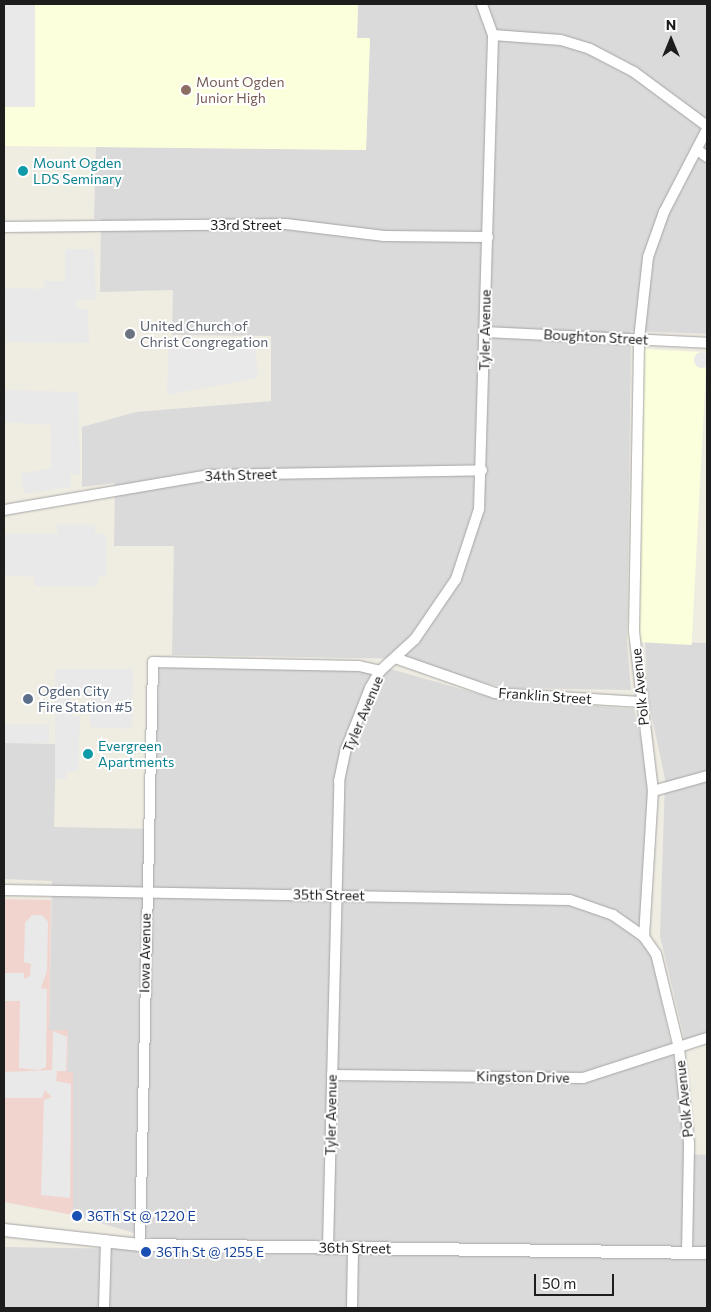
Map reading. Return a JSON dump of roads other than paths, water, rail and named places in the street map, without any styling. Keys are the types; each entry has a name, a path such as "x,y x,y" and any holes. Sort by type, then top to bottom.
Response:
{"street":[{"name":"Tyler Avenue","path":"328,1247 334,894 342,765 380,671 415,639 456,579 479,509 482,470 493,35 482,4"},
{"path":"493,35 561,40 590,49 634,72 707,127"},
{"name":"Polk Avenue","path":"687,1252 690,1143 679,1048 658,963 644,938 652,790 640,702 634,631 640,339 648,257 664,212 703,154 707,127"},
{"name":"33rd Street","path":"4,227 286,224 384,236 488,237"},
{"name":"Boughton Street","path":"485,332 707,343"},
{"name":"34th Street","path":"4,510 210,475 482,470"},
{"name":"Franklin Street","path":"395,658 495,693 640,702"},
{"name":"Iowa Avenue","path":"140,1245 146,892 153,662 359,666 380,671"},
{"path":"652,790 707,776"},
{"name":"35th Street","path":"4,890 334,894 570,900 613,915 644,938"},
{"name":"Kingston Drive","path":"332,1076 583,1078 707,1038"},
{"name":"36th Street","path":"4,1230 140,1245 707,1253"},
{"path":"104,1308 106,1240"},
{"path":"352,1308 353,1248"}],"place":[{"name":"Mount Ogden Junior High","path":"186,90"},
{"name":"Mount Ogden LDS Seminary","path":"23,171"},
{"name":"United Church of Christ Congregation","path":"130,334"},
{"name":"Ogden City Fire Station #5","path":"28,699"},
{"name":"Evergreen Apartments","path":"88,754"},
{"name":"36Th St @ 1220 E","path":"77,1216"},
{"name":"36Th St @ 1255 E","path":"146,1252"}]}
